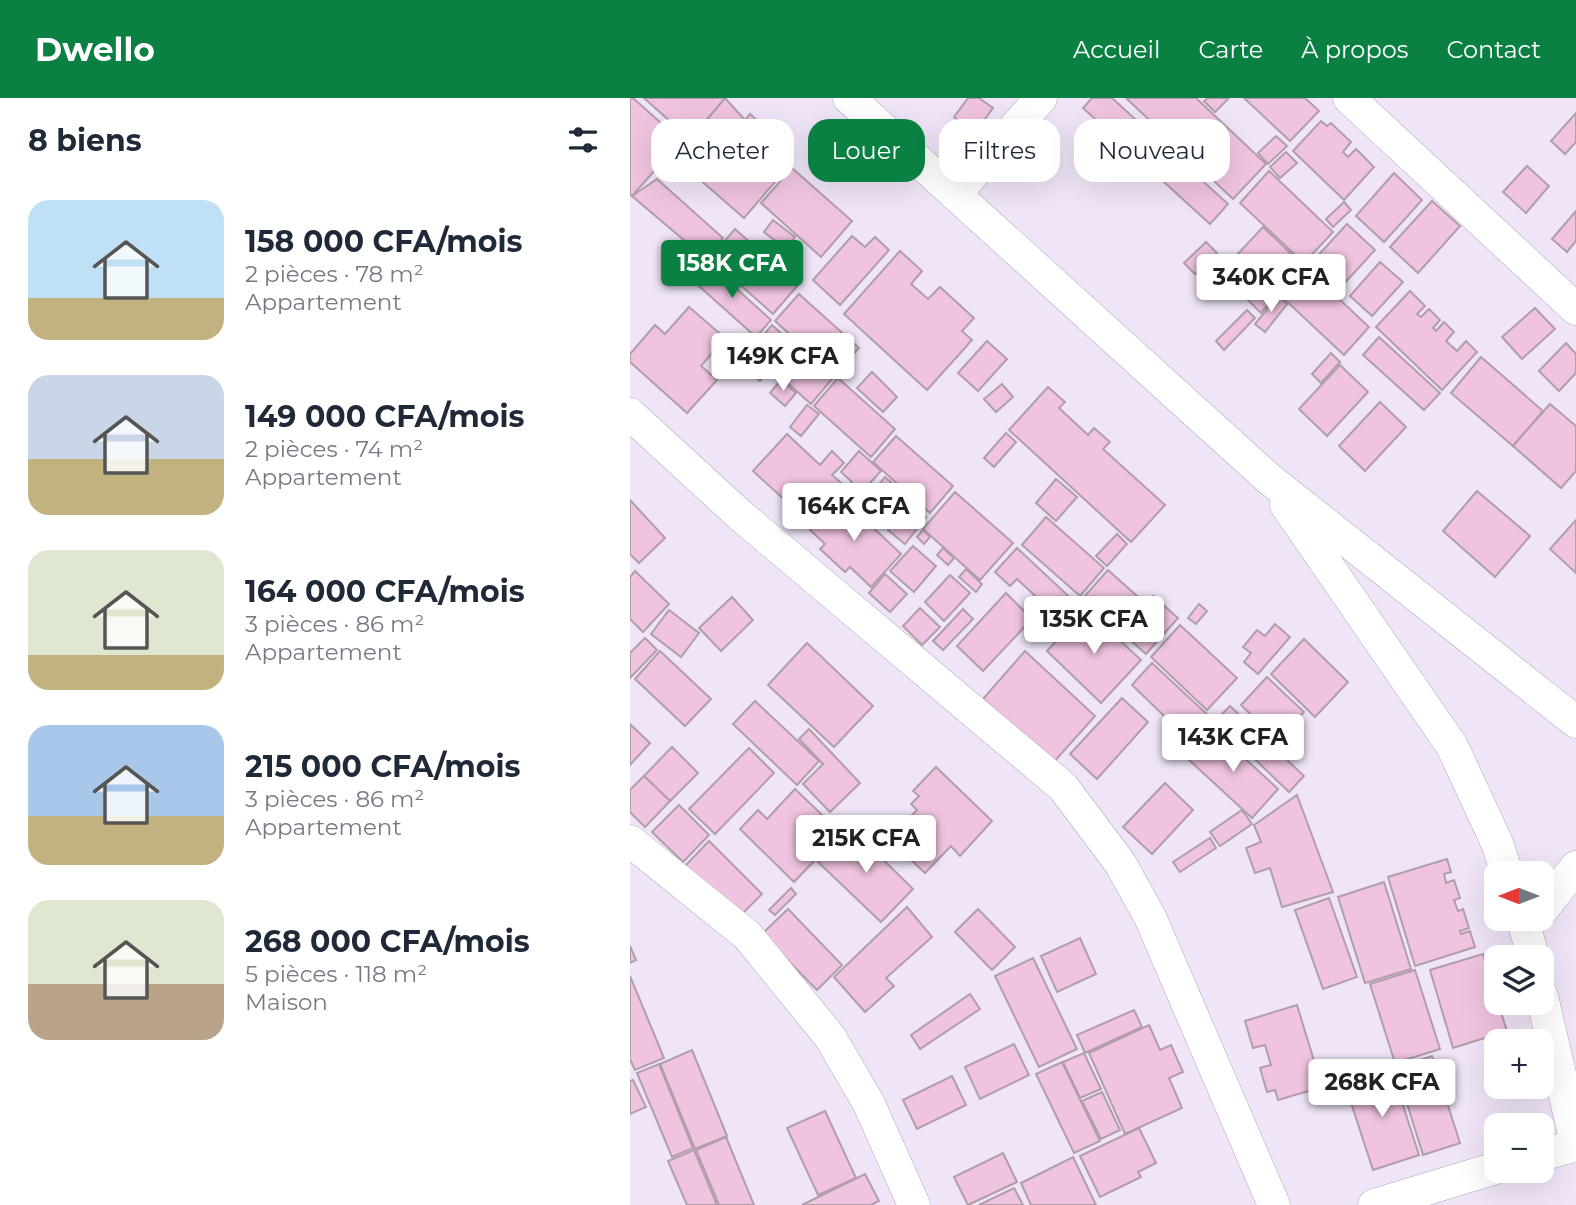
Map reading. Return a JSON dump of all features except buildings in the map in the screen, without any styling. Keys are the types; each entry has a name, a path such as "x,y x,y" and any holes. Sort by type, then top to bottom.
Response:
{"street":[{"path":"849,98 1268,478 1576,722"},
{"path":"955,194 1041,98"},
{"path":"1349,98 1576,309"},
{"path":"630,414 740,515 1063,787 1120,863 1150,917 1274,1205"},
{"path":"1268,478 1452,746 1503,861"},
{"path":"630,841 747,935 830,1037 869,1104 914,1205"},
{"path":"1554,897 1576,867"},
{"path":"1546,1015 1576,1144 1554,1151"},
{"path":"1374,1205 1484,1172"}]}
